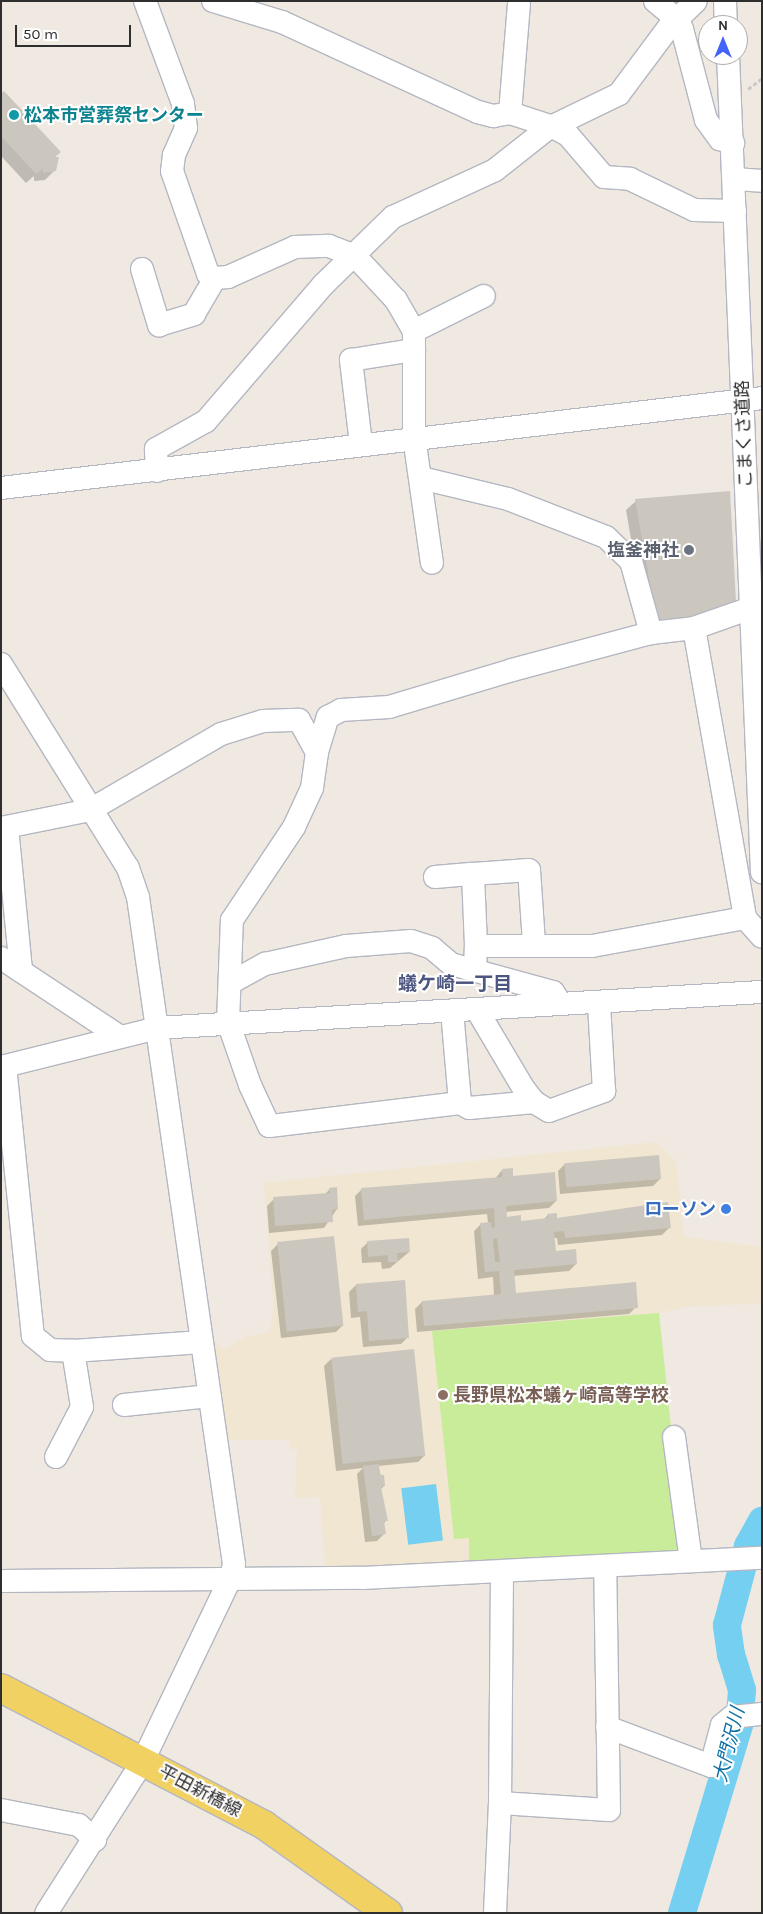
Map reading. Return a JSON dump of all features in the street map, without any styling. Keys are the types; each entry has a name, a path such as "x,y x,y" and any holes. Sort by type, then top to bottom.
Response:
{"main road":[{"name":"平田新橋線","path":"1,1688 264,1825 388,1913"}],"street":[{"path":"145,1 183,104 186,128 174,155 172,171 208,274 214,278 228,277 295,247 330,246 355,256 396,300 414,340 414,437 432,562"},
{"path":"213,1 282,22 478,112 492,116 510,113 554,127 568,135 604,177 630,179 656,194 694,210 735,211"},
{"path":"655,1 678,20 706,120 720,140 733,143"},
{"path":"157,471 156,450 206,421 323,285 393,218 496,170 527,143 619,94 678,20 696,1"},
{"path":"725,1 726,15"},
{"path":"510,113 519,4"},
{"name":"こまくさ道路","path":"729,65 735,211 752,399 754,597 762,872"},
{"path":"734,179 762,181"},
{"path":"142,269 160,325 194,314 214,278"},
{"path":"361,444 351,360 414,340 484,296"},
{"path":"1,488 157,471 414,437 752,399"},
{"path":"421,478 508,499 606,537 631,562 652,633"},
{"path":"534,1102 469,1108 460,1103 269,1126 250,1086 228,1022 232,982 229,938 232,920 294,828 312,788 317,752 328,717 341,710 389,708 512,670 652,633 694,628 754,597"},
{"path":"694,628 721,774 726,824 745,918 762,937"},
{"path":"1,664 90,810 128,868 133,882 157,1028 234,1564 231,1577 143,1761 95,1840 46,1913"},
{"path":"21,971 4,828 90,810 221,734 263,721 299,720 317,752"},
{"path":"721,774 759,768"},
{"path":"435,877 529,870 534,944"},
{"path":"473,874 475,970"},
{"path":"476,946 534,944 601,945 745,918"},
{"path":"232,982 265,964 346,946 411,941 432,948 451,964 553,992 561,1004"},
{"path":"1,958 119,1036"},
{"path":"202,1342 73,1352 50,1350 33,1336 3,1066 157,1028 228,1022 477,1010 762,992"},
{"path":"477,1010 534,1102 549,1112 604,1091 599,1003"},
{"path":"452,1011 460,1103"},
{"path":"56,1457 82,1406 73,1352"},
{"path":"124,1405 210,1396"},
{"path":"674,1437 691,1561"},
{"path":"1,1581 231,1577 362,1578 749,1559"},
{"path":"500,1803 609,1810 605,1566"},
{"path":"495,1913 500,1803 502,1572"},
{"path":"607,1727 711,1766 722,1725 748,1715"},
{"path":"1,1810 79,1826 95,1840"}],"path":[{"path":"746,90 762,78"}],"shaded area":[{"name":"長野県松本蟻ヶ崎高等学校","path":"656,1142 676,1161 684,1237 761,1247 762,1255 762,1303 687,1307 659,1313 684,1550 397,1567 325,1567 320,1497 295,1498 297,1449 290,1449 289,1440 225,1440 210,1339 226,1349 244,1337 269,1332 274,1310 264,1183"}],"green space":[{"path":"659,1313 684,1550 469,1563 469,1538 454,1539 432,1331"}],"water":[{"path":"436,1484 443,1541 408,1545 401,1488"}],"building":[{"name":"松本市営葬祭センター","path":"4,91 61,152 55,157 59,157 56,171 43,173 43,169 36,174 1,136 1,93"},
{"name":"塩釜神社","path":"730,491 736,601 717,615 658,629 635,499"},
{"path":"659,1155 661,1179 566,1187 564,1163"},
{"path":"513,1168 513,1176 555,1172 557,1201 506,1206 507,1217 521,1215 521,1221 548,1218 547,1214 557,1213 557,1218 668,1202 671,1228 565,1238 564,1231 554,1232 556,1251 576,1249 577,1264 514,1270 516,1293 636,1282 638,1308 424,1326 422,1301 501,1294 499,1271 485,1272 480,1223 491,1222 492,1228 495,1227 494,1208 364,1220 361,1188 502,1177 502,1169","holes":["497,1238 500,1262 495,1262 493,1239"]},
{"path":"337,1187 338,1209 332,1210 333,1222 275,1226 273,1197 330,1193 329,1188"},
{"path":"334,1236 343,1326 287,1331 277,1242"},
{"path":"409,1238 410,1252 397,1253 398,1262 388,1262 388,1255 368,1257 367,1241"},
{"path":"405,1280 409,1338 369,1341 367,1311 358,1312 356,1284"},
{"path":"414,1349 425,1455 343,1464 331,1358"},
{"path":"379,1464 380,1475 384,1475 385,1486 381,1487 388,1521 384,1521 386,1534 372,1536 363,1466"}],"waterway":[{"name":"大門沢川","path":"682,1913 739,1725 742,1690 731,1655 727,1625 748,1546 762,1521"}],"place":[{"name":"松本市営葬祭センター","path":"14,115"},
{"name":"塩釜神社","path":"689,550"},
{"name":"ローソン","path":"726,1209"},
{"name":"長野県松本蟻ヶ崎高等学校","path":"443,1395"}],"district":[{"name":"蟻ケ崎一丁目","path":"455,985"}]}
